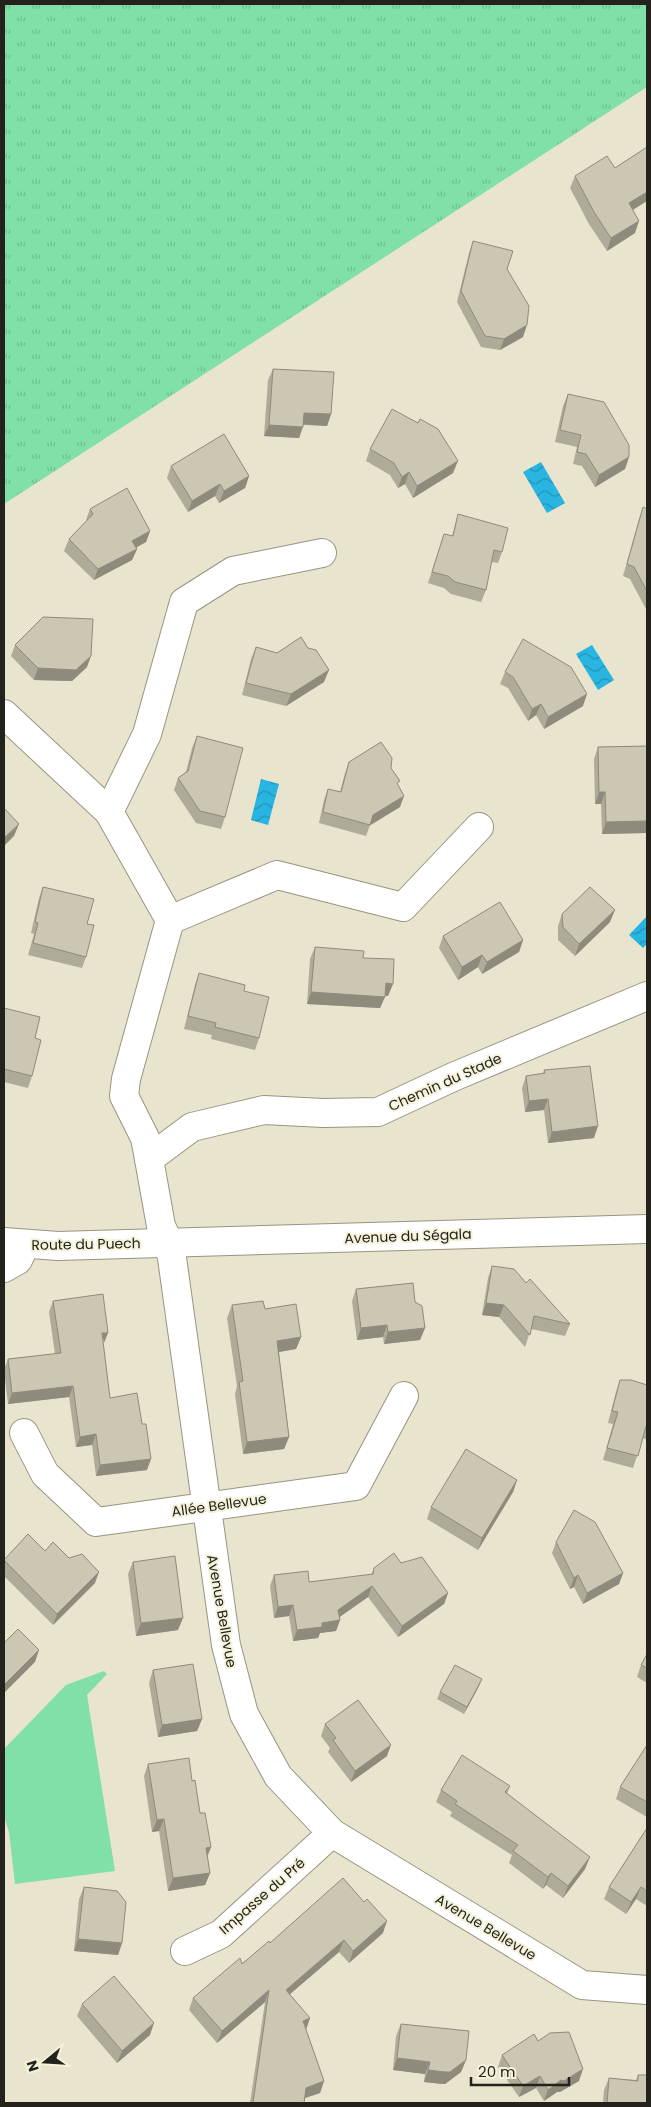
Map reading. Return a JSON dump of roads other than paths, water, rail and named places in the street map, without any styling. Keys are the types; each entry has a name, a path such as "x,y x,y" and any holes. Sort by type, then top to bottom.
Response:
{"street":[{"path":"109,812 147,734 184,602 233,571 322,553"},
{"path":"4,714 109,812 170,920 144,1008 124,1096 145,1138 161,1226 168,1242"},
{"path":"170,920 277,875 403,907 478,827"},
{"name":"Chemin du Stade","path":"149,1159 192,1127 264,1110 323,1113 378,1112 453,1077 647,996"},
{"name":"Avenue du Ségala","path":"168,1242 647,1229"},
{"name":"Route du Puech","path":"14,1244 58,1246 168,1242"},
{"name":"Avenue Bellevue","path":"168,1242 226,1645 244,1714 278,1776 332,1833 582,1985 647,1990"},
{"path":"4,1268 18,1260 14,1244"},
{"name":"Allée Bellevue","path":"24,1433 46,1474 96,1522 356,1486 404,1396"},
{"name":"Impasse du Pré","path":"185,1951 221,1934 332,1833"}],"water":[{"path":"541,462 565,503 547,513 523,472"},
{"path":"592,645 614,680 598,690 576,654"},
{"path":"261,779 279,784 268,825 251,820"},
{"path":"647,916 647,944 643,948 629,935"}]}
